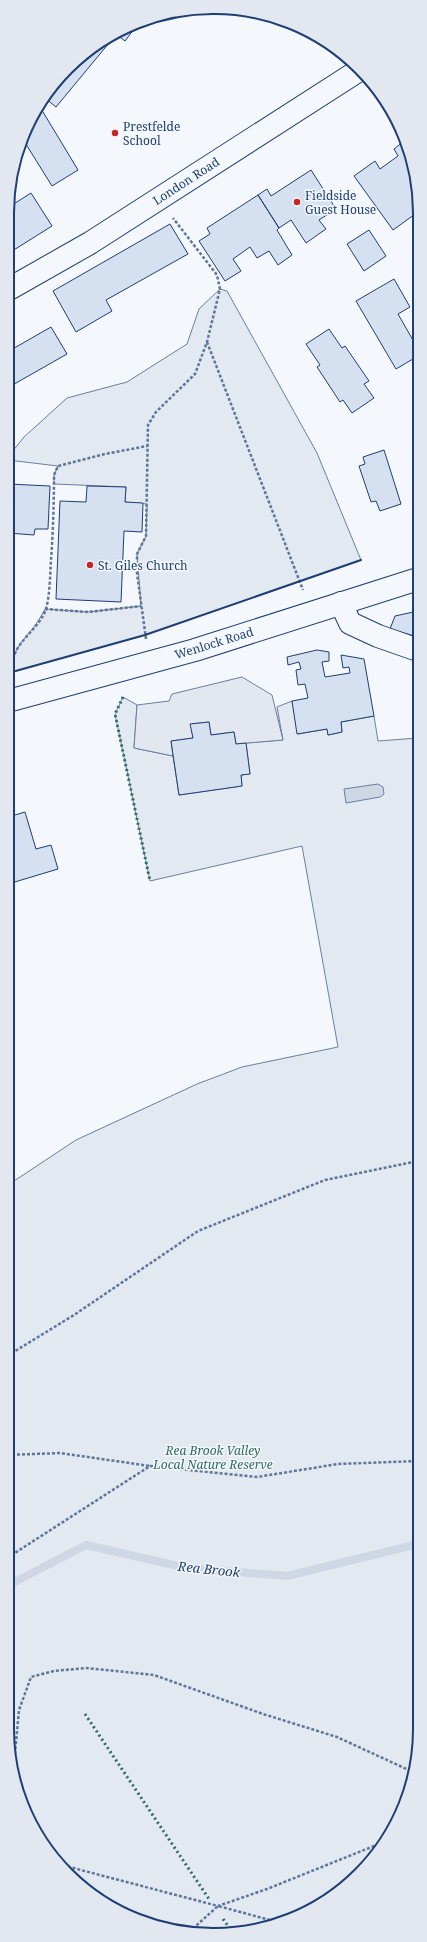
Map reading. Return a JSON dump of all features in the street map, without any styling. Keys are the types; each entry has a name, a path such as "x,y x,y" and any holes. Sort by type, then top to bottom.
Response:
{"main road":[{"name":"London Road","path":"14,286 90,243 355,73"},
{"name":"Wenlock Road","path":"14,699 150,663 413,581"},
{"path":"341,603 350,623 378,636 413,648"}],"path":[{"path":"150,663 141,606 137,554 146,536 148,425 156,412 194,374 207,342 220,289 217,276 159,199"},
{"path":"207,342 312,613"},
{"path":"14,656 18,646 33,628 45,609 50,582 54,475 58,466 105,454 147,446"},
{"path":"45,609 88,612 141,606"},
{"path":"14,1352 74,1315 198,1231 325,1180 413,1162"},
{"path":"14,1455 60,1453 150,1466 257,1477 338,1464 413,1461"},
{"path":"14,1553 150,1466"},
{"path":"15,1750 19,1710 31,1677 54,1671 86,1668 154,1675 263,1714 337,1737 408,1770"},
{"path":"194,1927 218,1906 266,1889 375,1846"},
{"path":"70,1867 269,1920"}],"green space":[{"path":"220,289 227,291 317,453 361,560 145,635 14,671 15,653 45,609 88,612 141,606 137,554 146,536 147,504 125,502 126,487 54,484 54,475 58,466 14,461 14,450 24,437 67,398 127,382 187,344 199,309"},
{"name":"Rea Brook Valley Local Nature Reserve","path":"123,697 137,705 134,748 173,756 179,795 242,786 241,775 250,774 246,743 283,740 277,707 292,701 298,734 327,729 328,735 342,732 341,722 374,716 378,741 413,738 413,1742 411,1755 406,1780 398,1805 372,1850 355,1870 335,1887 290,1913 265,1921 227,1928 200,1928 175,1924 137,1913 92,1887 72,1870 55,1850 29,1805 21,1780 14,1742 14,1181 76,1140 197,1084 242,1067 338,1047 302,846 150,881 115,714"}],"shaded area":[{"path":"242,677 272,695 283,740 236,744 234,732 211,735 209,722 191,724 193,738 171,741 173,756 134,748 137,705 169,701 172,694"},
{"path":"378,784 383,787 384,794 380,797 346,803 344,789"}],"building":[{"path":"132,31 125,41 120,38"},
{"path":"107,45 56,107 49,101 55,92 72,72 92,55"},
{"path":"43,111 78,170 52,186 26,145"},
{"path":"400,144 409,175 413,200 413,216 393,230 354,176 375,161 380,169 398,156 394,149"},
{"name":"Fieldside Guest House","path":"311,170 336,209 319,220 326,229 306,243 291,220 279,228 258,195 267,189 271,196"},
{"path":"31,193 52,226 14,250 14,214 14,204"},
{"path":"258,195 279,228 277,230 292,255 278,265 269,251 257,258 250,247 233,259 241,271 225,281 199,241 210,234 207,228"},
{"path":"170,224 188,254 106,300 112,311 76,332 53,291"},
{"path":"369,230 386,256 364,271 347,244"},
{"path":"394,279 410,307 398,314 413,340 413,359 396,369 356,301"},
{"path":"51,327 67,354 14,384 14,348"},
{"path":"329,329 342,348 345,346 369,381 364,384 374,398 352,413 343,400 340,402 317,367 320,365 306,344"},
{"path":"384,450 401,504 380,511 376,501 371,502 359,466 365,464 363,457"},
{"path":"14,484 50,486 48,529 35,529 34,535 14,533"},
{"name":"St. Giles Church","path":"87,486 126,487 125,502 143,503 142,532 124,531 121,602 56,599 60,501 86,502"},
{"path":"413,612 413,636 390,629 395,616"},
{"path":"317,650 329,652 329,661 322,662 325,677 350,673 349,667 343,668 341,655 364,659 374,716 341,722 342,732 328,735 327,729 297,734 292,701 308,698 305,684 298,685 296,670 301,669 299,662 288,665 287,657"},
{"path":"209,722 211,735 234,732 236,744 246,743 250,774 241,775 242,786 179,795 171,741 193,738 190,724"},
{"path":"25,812 36,849 51,845 58,869 14,882 14,815"}],"waterway":[{"name":"Rea Brook","path":"14,1582 86,1545 187,1568 287,1576 413,1545"}],"hedge":[{"path":"123,697 115,714 150,881"},
{"path":"85,1714 209,1899"},
{"path":"223,1919 229,1928"}],"wall":[{"path":"14,671 145,635 361,560"}],"place":[{"name":"Prestfelde School","path":"115,133"},
{"name":"Fieldside Guest House","path":"297,202"},
{"name":"St. Giles Church","path":"90,565"}]}
